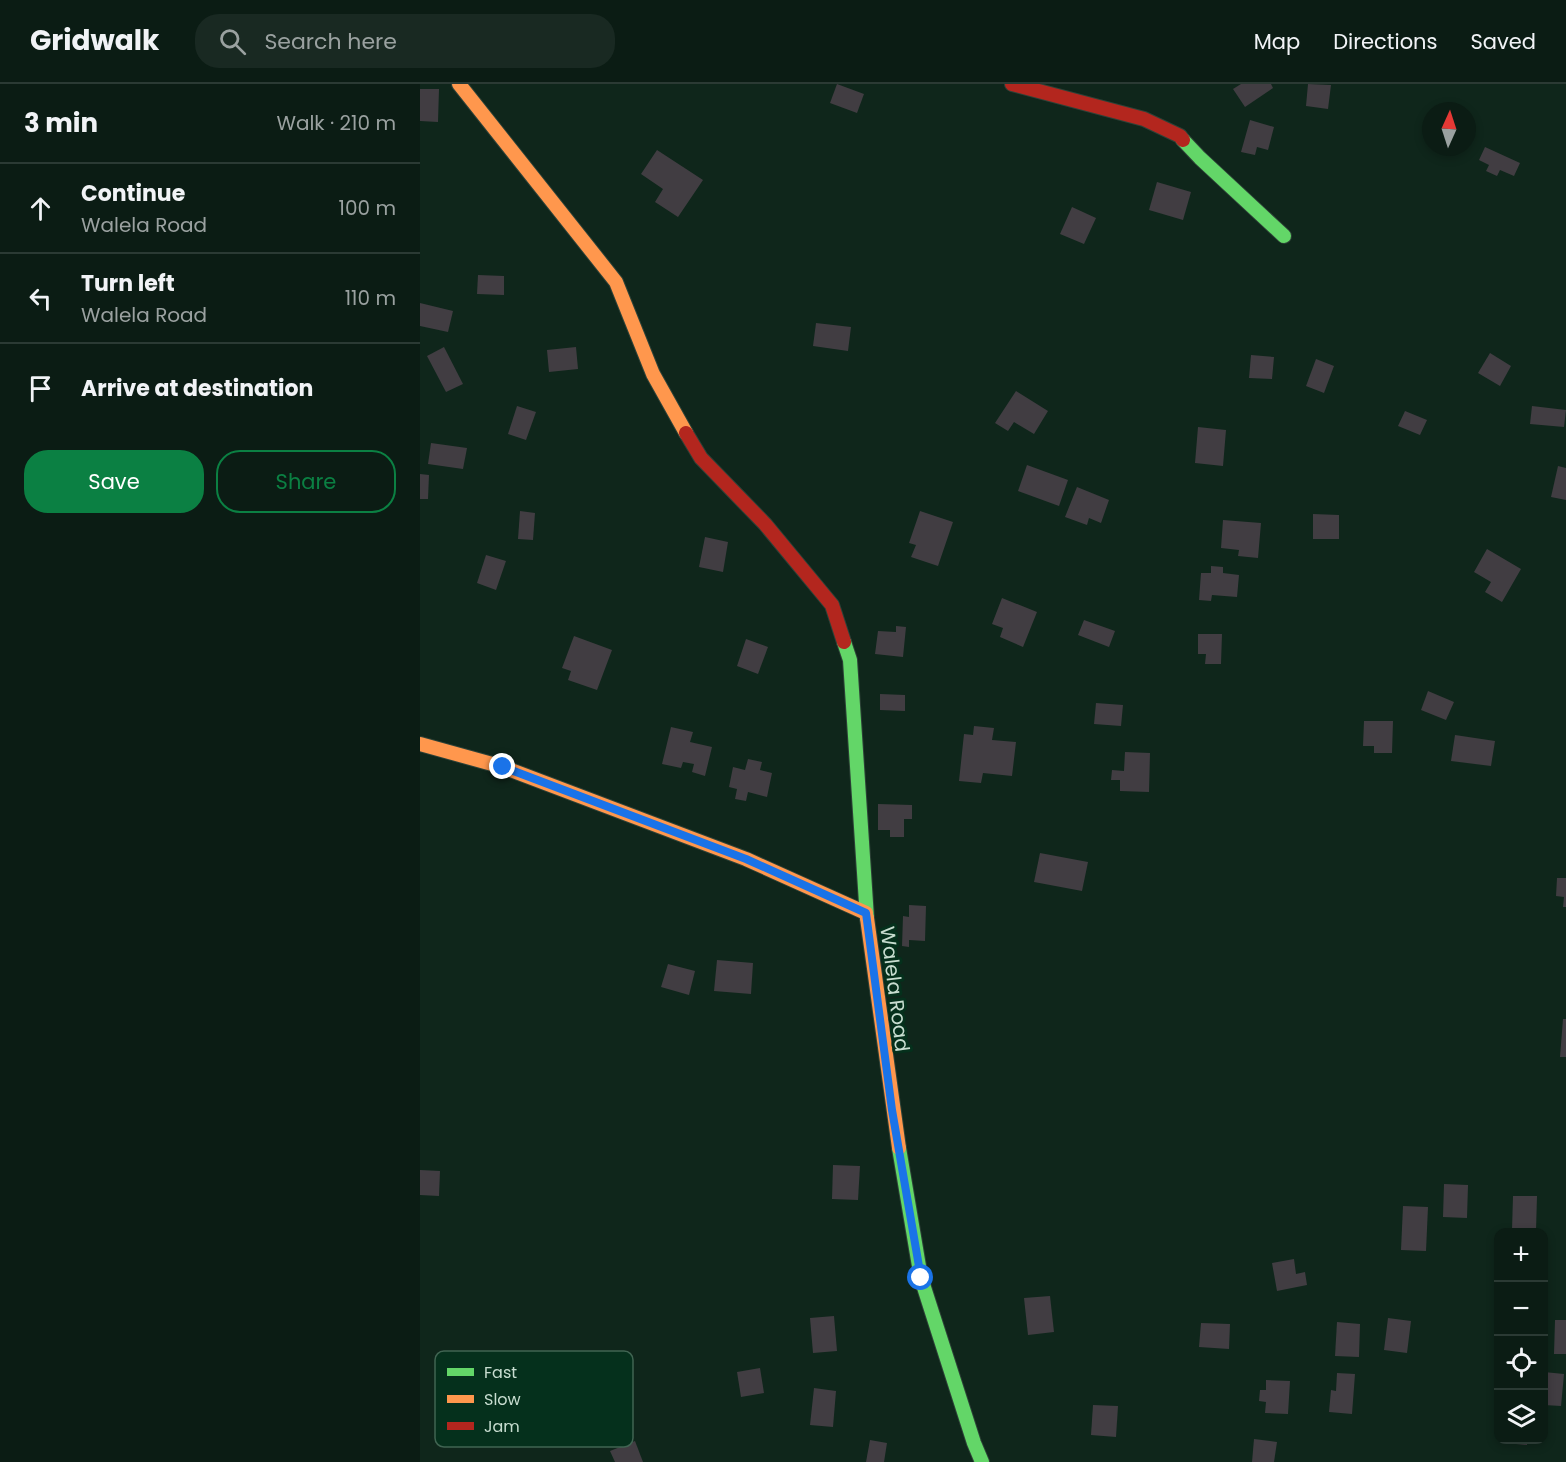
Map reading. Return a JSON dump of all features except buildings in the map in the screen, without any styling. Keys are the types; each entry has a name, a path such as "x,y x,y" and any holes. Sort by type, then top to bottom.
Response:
{"street":[{"path":"459,84 615,282 653,374 701,458 765,524 832,605 850,660 866,913"},
{"path":"1012,84 1144,119 1180,136 1200,158 1284,236"},
{"name":"Walela Road","path":"420,744 503,767 702,842 746,859 866,913 892,1110 921,1278 982,1462"}],"traffic: fast":[{"path":"1183,140 1284,236"},
{"path":"844,642 850,660 867,918"},
{"path":"899,1148 921,1278 982,1462"}],"traffic: slow":[{"path":"459,84 616,282 653,374 686,433"},
{"path":"420,744 503,767 746,859 866,913"},
{"path":"867,918 899,1148"}],"traffic: jam":[{"path":"1012,84 1144,119 1180,136 1183,140"},
{"path":"686,433 701,458 765,524 832,605 844,642"}],"route":[{"path":"503,767 746,859 866,913 892,1110 921,1278"}]}
